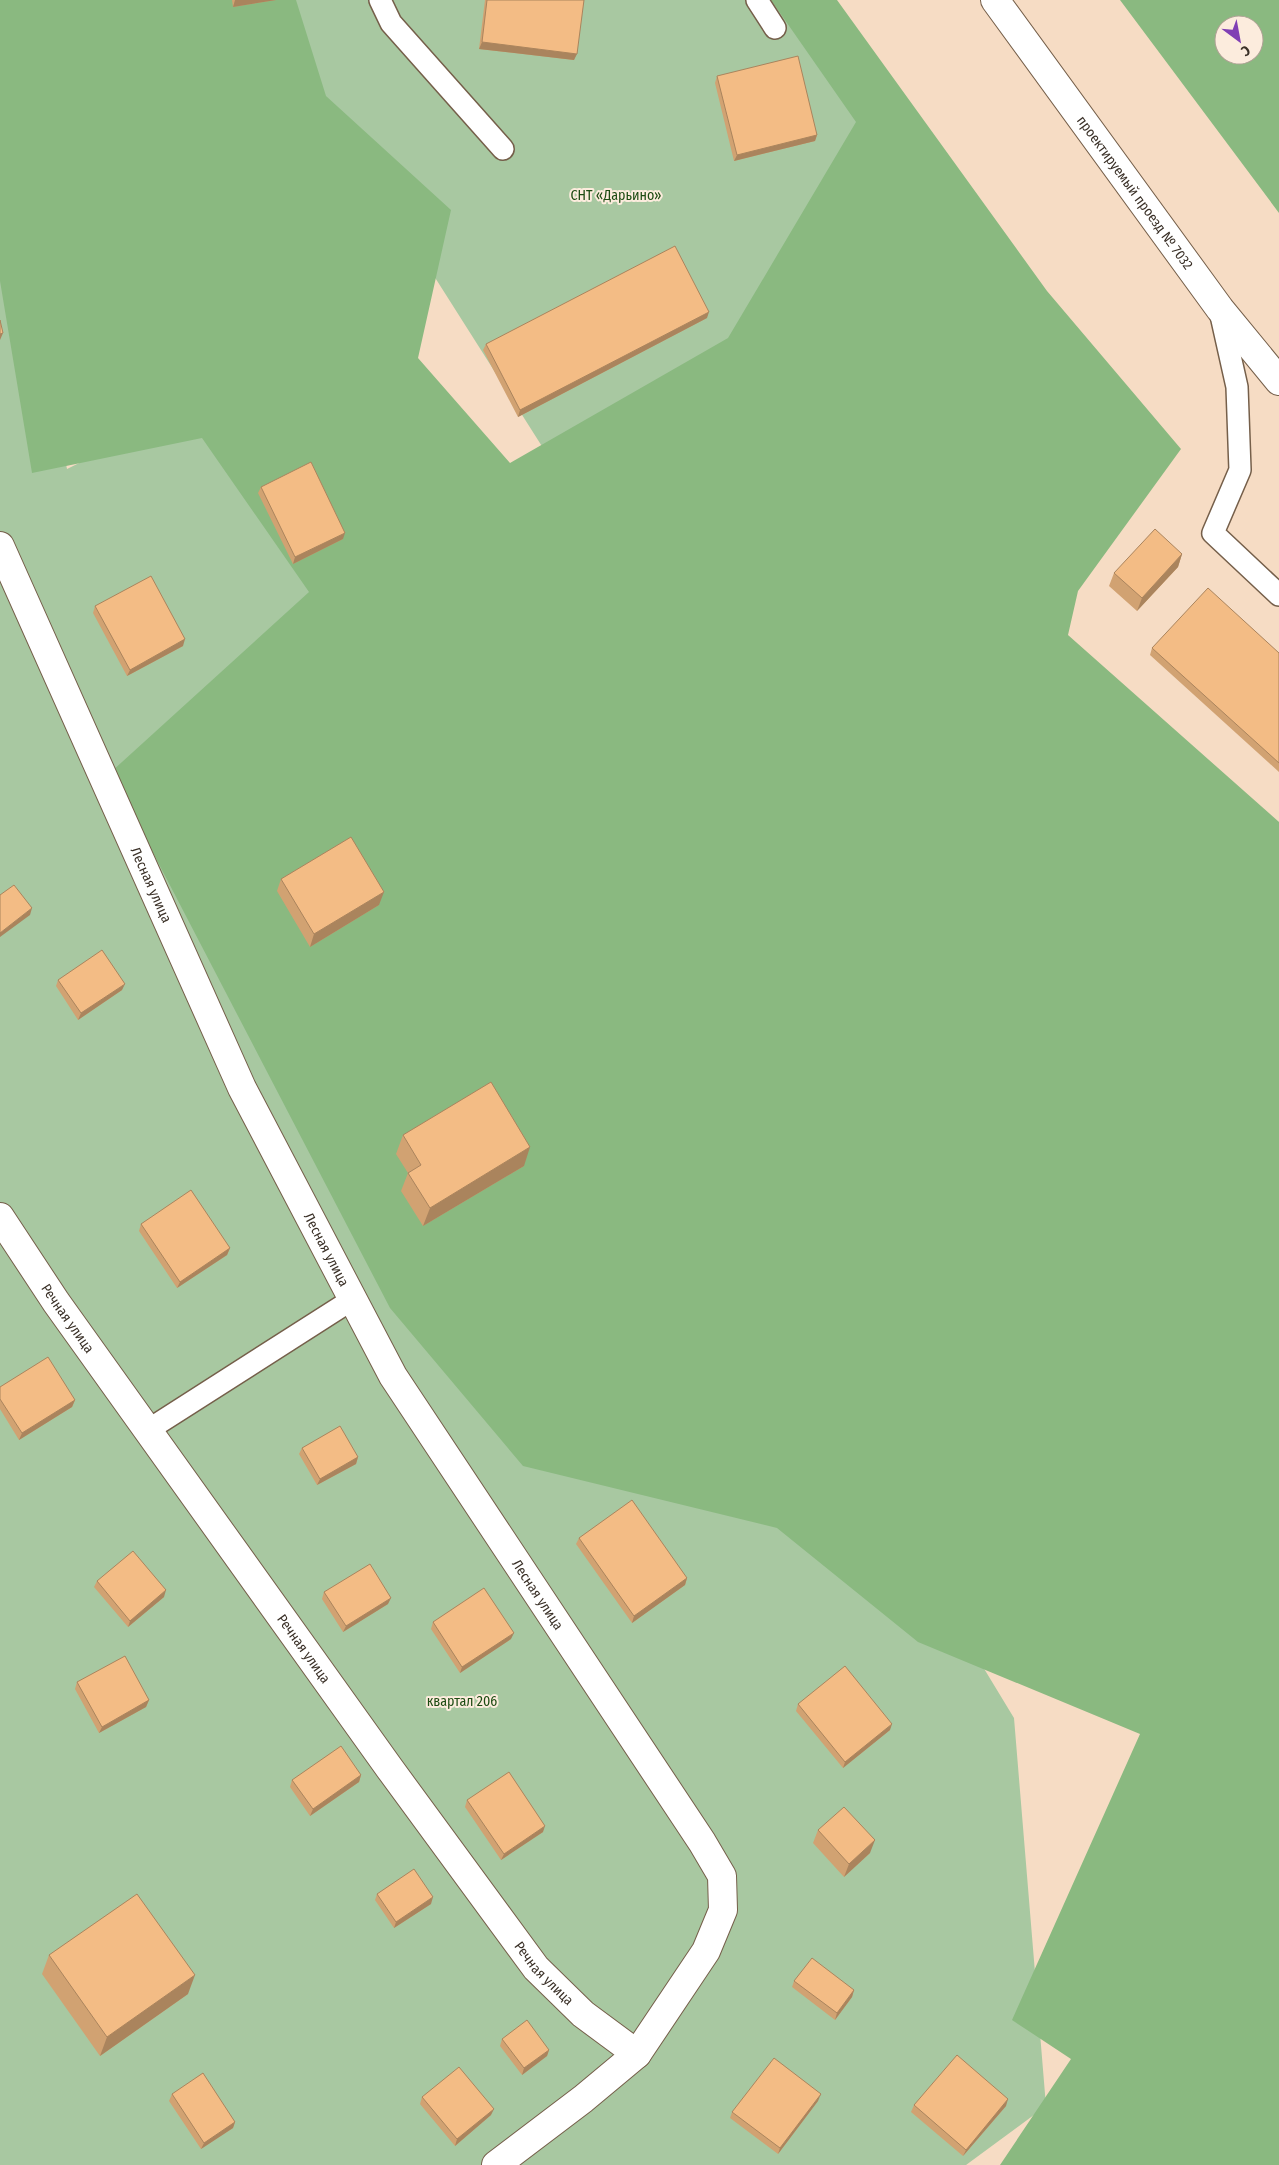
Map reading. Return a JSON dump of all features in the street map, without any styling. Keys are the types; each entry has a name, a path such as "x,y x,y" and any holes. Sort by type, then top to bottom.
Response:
{"street":[{"name":"проектируемый проезд № 7032","path":"995,0 1220,309 1279,381"},
{"name":"Лесная улица","path":"0,546 242,1088 393,1376 702,1842 722,1876 723,1910 706,1951 637,2054"},
{"name":"Речная улица","path":"0,1217 56,1302 390,1768 536,1968 583,2014 637,2054"},
{"path":"496,2165 583,2099 637,2054"}],"lane":[{"path":"380,0 391,23 503,149"},
{"path":"757,0 776,28"},
{"path":"1220,309 1237,387 1240,470 1212,533 1279,595"},
{"path":"148,1430 353,1299"}],"green space":[{"path":"0,0 296,0 326,96 451,210 418,358 510,463 728,338 856,122 771,0 837,0 1047,291 1181,449 1078,591 1068,635 1279,822 1279,2165 1000,2165 1071,2059 1012,2020 1140,1734 918,1642 777,1528 523,1466 390,1308 111,772 309,592 202,438 32,473 0,281"},
{"name":"СНТ «Дарьино»","path":"259,0 800,0 945,212 557,470"},
{"path":"1120,0 1279,0 1279,213"},
{"name":"квартал 206","path":"0,131 67,469 278,365 790,1349 1014,1718 1046,2106 966,2165 0,2165"}],"building":[{"path":"487,0 584,0 577,54 482,42"},
{"path":"798,56 817,135 737,155 717,76"},
{"path":"675,246 709,312 520,410 486,344"},
{"path":"0,320 3,333 0,334"},
{"path":"311,462 345,533 295,557 261,487"},
{"path":"1155,529 1182,554 1142,598 1114,573"},
{"path":"151,576 185,639 130,670 95,606"},
{"path":"1208,588 1279,653 1279,763 1152,648"},
{"path":"351,837 384,892 314,934 281,879"},
{"path":"14,885 32,908 0,933 0,895"},
{"path":"102,950 125,984 81,1013 58,980"},
{"path":"491,1082 530,1147 430,1208 408,1173 421,1165 403,1135"},
{"path":"191,1190 230,1248 180,1282 141,1224"},
{"path":"48,1357 75,1400 22,1433 0,1399 0,1387"},
{"path":"340,1426 358,1457 320,1479 302,1448"},
{"path":"632,1500 687,1578 634,1616 579,1538"},
{"path":"133,1551 166,1590 130,1621 97,1581"},
{"path":"370,1564 391,1598 346,1626 324,1592"},
{"path":"484,1588 514,1633 462,1667 433,1622"},
{"path":"125,1656 149,1700 102,1727 77,1682"},
{"path":"845,1666 892,1724 845,1762 798,1704"},
{"path":"341,1746 361,1775 313,1809 292,1780"},
{"path":"509,1772 545,1826 504,1854 467,1800"},
{"path":"844,1807 875,1840 849,1864 818,1830"},
{"path":"414,1869 433,1897 396,1922 377,1894"},
{"path":"137,1894 195,1975 107,2037 49,1955"},
{"path":"812,1958 854,1990 837,2013 794,1981"},
{"path":"527,2020 549,2050 524,2068 502,2039"},
{"path":"957,2055 1008,2099 966,2150 914,2105"},
{"path":"774,2058 821,2094 780,2148 732,2112"},
{"path":"459,2067 494,2109 457,2139 422,2097"},
{"path":"203,2073 235,2122 204,2143 172,2094"}]}
